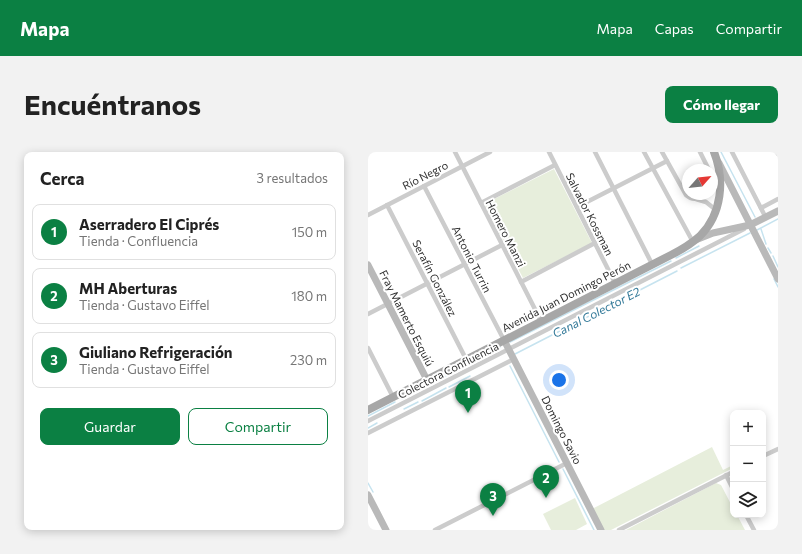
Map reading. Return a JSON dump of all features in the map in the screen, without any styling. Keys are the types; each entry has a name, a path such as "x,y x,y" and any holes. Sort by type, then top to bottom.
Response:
{"main road":[{"path":"693,242 711,222 716,210 720,190 720,177 714,152"},
{"name":"Avenida Juan Domingo Perón","path":"368,410 693,242"}],"street":[{"name":"Homero Manzi","path":"455,152 541,321"},
{"name":"Río Negro","path":"368,215 490,152"},
{"name":"Salvador Kossman","path":"549,152 615,283"},
{"path":"595,152 652,264"},
{"path":"644,152 693,242"},
{"path":"662,152 682,188"},
{"path":"700,152 706,164"},
{"path":"714,152 778,279"},
{"path":"732,152 766,218"},
{"path":"577,207 667,161"},
{"path":"481,203 556,165"},
{"name":"Antonio Turrin","path":"424,186 504,340"},
{"path":"761,208 778,199"},
{"path":"698,200 706,202 716,210"},
{"name":"Serafín González","path":"387,205 466,359"},
{"name":"Avenida Juan Domingo Perón","path":"693,242 713,233 750,225 778,211"},
{"name":"Colectora Confluencia","path":"368,421 750,225"},
{"path":"521,282 595,243"},
{"path":"368,314 502,245"},
{"name":"Fray Mamerto Esquiú","path":"368,266 427,380"},
{"name":"Domingo Savio","path":"504,340 601,530"},
{"path":"368,348 401,404"},
{"path":"368,433 514,359"},
{"path":"380,415 385,424"},
{"path":"766,454 778,448"},
{"path":"435,530 567,463"},
{"path":"619,530 730,473"},
{"path":"726,475 730,483"},
{"path":"368,495 371,508 386,530"},
{"path":"748,518 754,530"}],"green space":[{"path":"554,169 592,243 523,278 484,204"},
{"path":"712,447 723,470 730,466 730,470 611,530 604,530 592,509"},
{"path":"716,483 721,485 730,502 730,518 739,518 745,530 626,530"},
{"path":"575,498 587,524 576,530 551,530 543,514"}],"waterway":[{"path":"721,152 755,217"},
{"name":"Canal Colector E2","path":"757,230 778,219"},
{"path":"761,229 766,244"},
{"name":"Canal Colector E2","path":"681,268 750,233"},
{"path":"676,258 699,246"},
{"path":"768,248 771,253"},
{"path":"773,256 778,267"},
{"path":"510,342 671,261"},
{"name":"Canal Colector E2","path":"515,354 677,271"},
{"path":"774,279 778,287"},
{"path":"402,399 500,347"},
{"path":"510,366 559,462"},
{"name":"Canal Colector E2","path":"449,387 470,376"},
{"name":"Canal Colector E2","path":"422,401 446,388"},
{"path":"368,416 395,402"},
{"name":"Canal Colector E2","path":"404,409 418,402"},
{"name":"Canal Colector E2","path":"368,428 377,423"},
{"path":"563,469 594,530"},
{"path":"368,483 373,492"}],"place":[{"name":"Aserradero El Ciprés","path":"468,413"},
{"name":"MH Aberturas","path":"546,498"},
{"name":"Giuliano Refrigeración","path":"493,516"}]}
